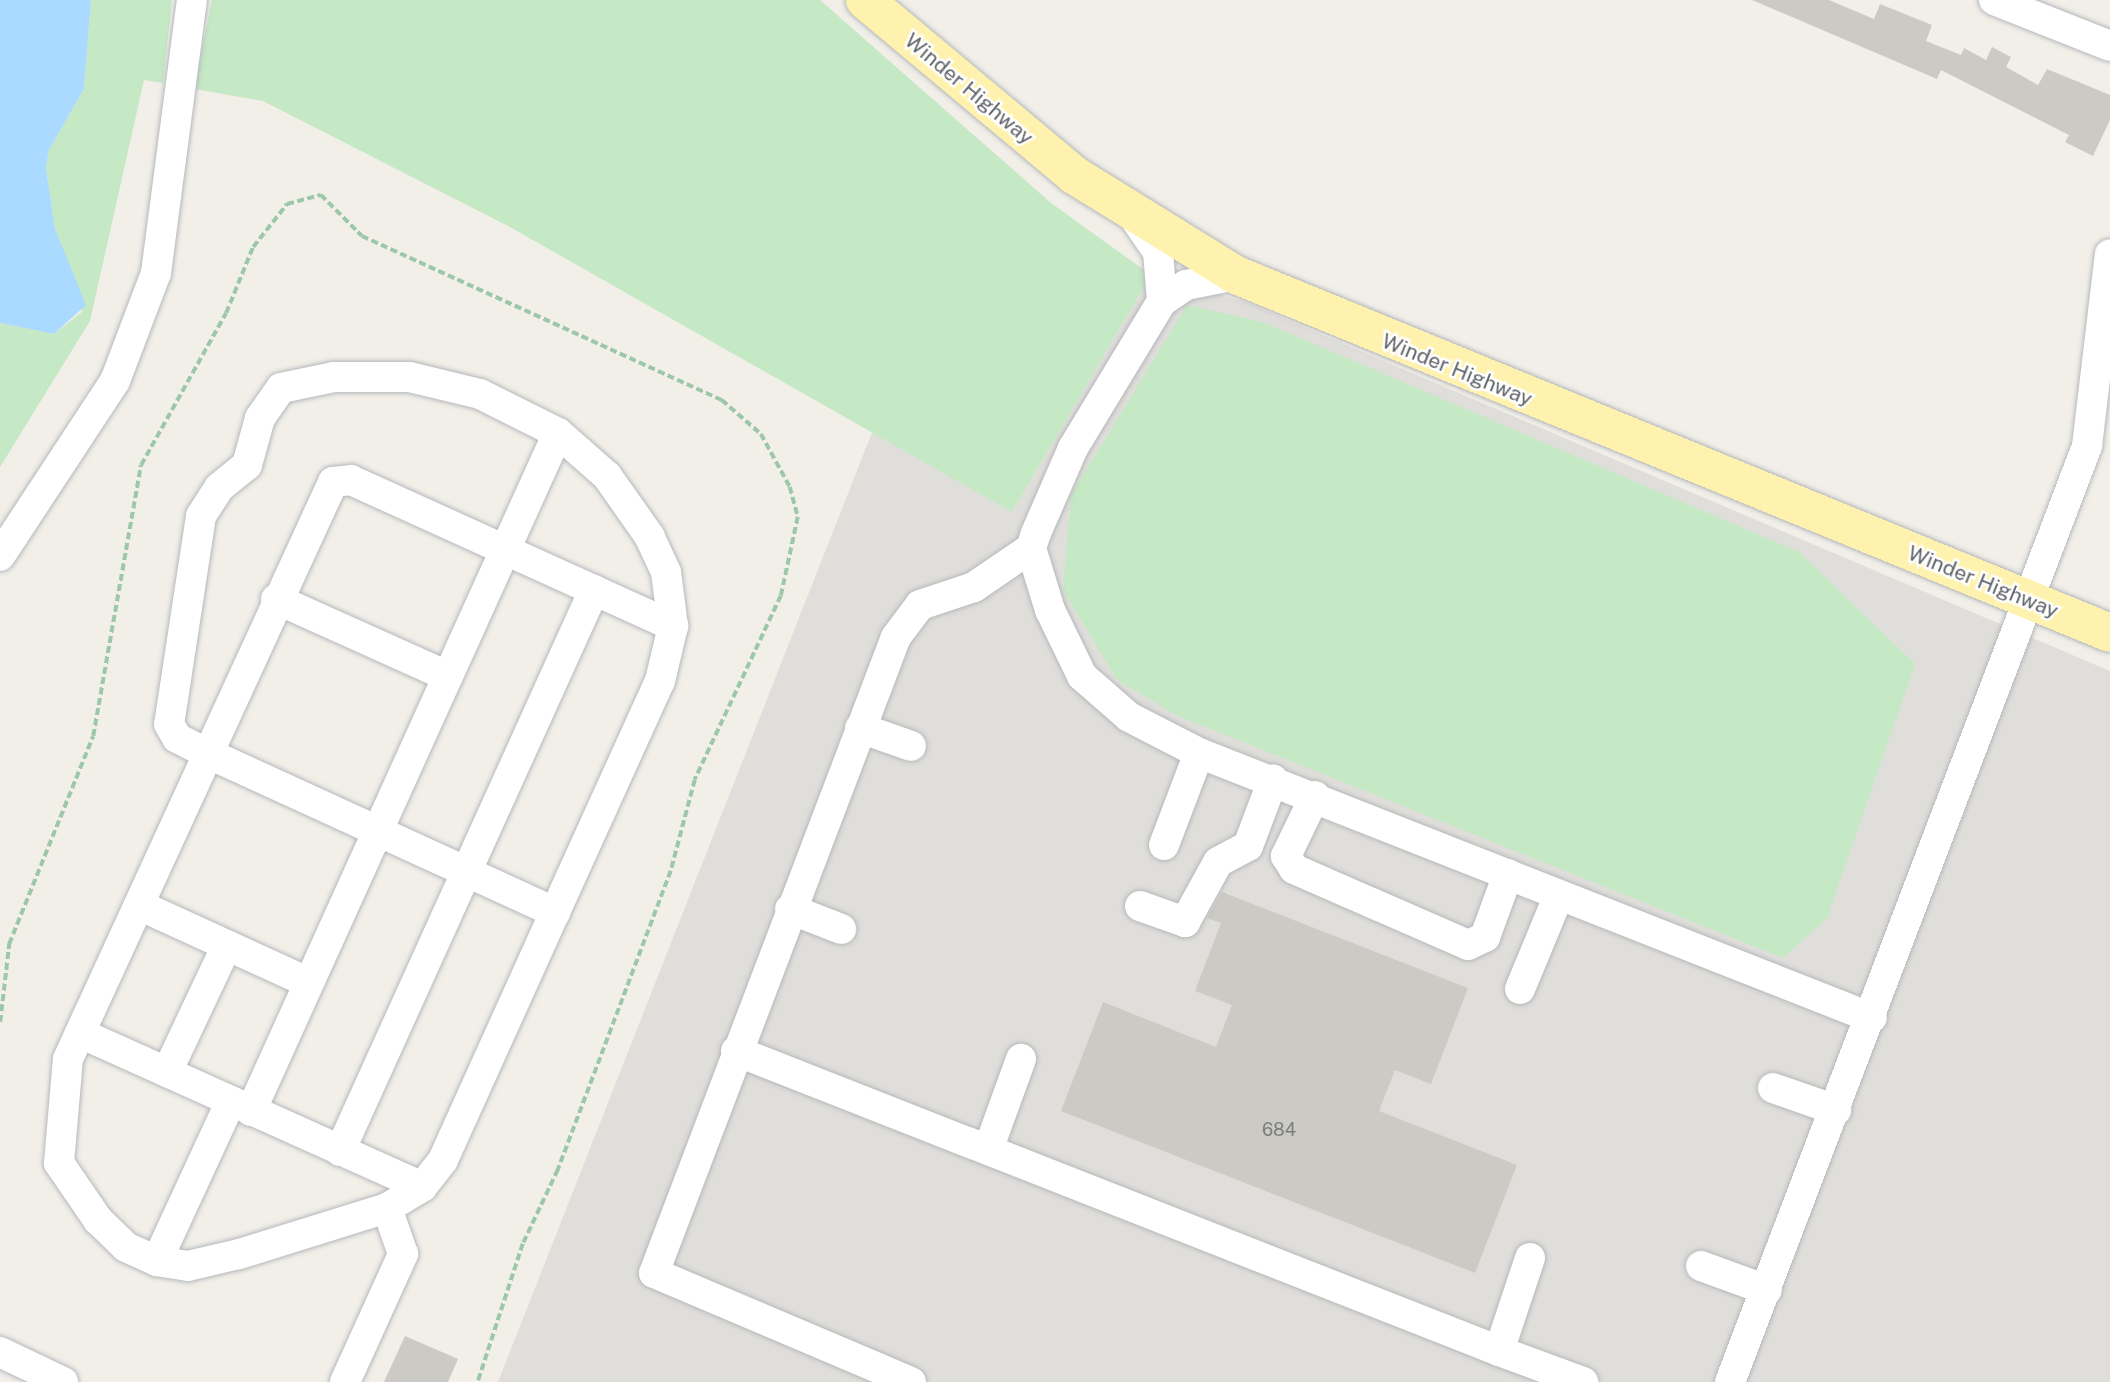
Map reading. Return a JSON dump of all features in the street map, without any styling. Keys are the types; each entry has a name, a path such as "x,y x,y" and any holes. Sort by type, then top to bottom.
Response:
{"main road":[{"name":"Winder Highway","path":"864,0 1002,119 1132,214 1236,275 2110,633"}],"street":[{"path":"0,556 115,381 156,273 192,0"},
{"path":"1994,0 2110,46"},
{"path":"1132,214 1158,252 1162,302"},
{"path":"1730,1382 2032,601 2087,446 2110,254"},
{"path":"911,1382 654,1273 790,909 896,637 920,606 974,587 1031,548 1073,448 1162,302 1186,285 1236,275"},
{"path":"555,912 207,753 177,738 169,710 201,516 219,488 247,465 264,410 281,388 334,377 409,377 480,394 558,433 607,476 650,537 666,572 673,626 660,681 443,1160 422,1187 387,1208 239,1254 188,1266 157,1261 126,1247 97,1220 59,1163 62,1091 80,1033 139,905 207,753 276,599 327,488 339,478 506,549 673,626"},
{"path":"157,1261 307,982 558,433"},
{"path":"1031,548 1050,611 1082,676 1129,718 1199,753 1315,796 1872,1018"},
{"path":"340,1151 594,590"},
{"path":"276,599 447,676"},
{"path":"860,728 911,746"},
{"path":"1164,845 1199,753"},
{"path":"1140,906 1185,922 1219,862 1248,846 1273,780"},
{"path":"1315,796 1286,856 1294,869 1468,944 1485,937 1508,874"},
{"path":"1520,989 1559,895"},
{"path":"139,905 307,982"},
{"path":"790,909 841,929"},
{"path":"167,1072 227,945"},
{"path":"80,1033 422,1187"},
{"path":"736,1051 1583,1382"},
{"path":"988,1150 1021,1059"},
{"path":"1773,1087 1836,1110"},
{"path":"345,1382 402,1254 387,1208"},
{"path":"1499,1351 1530,1258"},
{"path":"1701,1266 1767,1290"},
{"path":"0,1354 63,1382"}],"shaded area":[{"path":"1151,275 1248,303 2110,671 2110,1382 498,1382 873,430 1012,512"}],"green space":[{"path":"91,0 172,0 163,83 144,80 90,321 0,467 0,323 54,334 82,312 55,229 46,168 49,150 84,89"},
{"path":"212,0 820,0 1051,203 1151,275 1012,512 510,227 263,101 194,89"},
{"path":"1187,305 1263,322 1799,552 1915,664 1827,918 1783,958 1178,716 1117,680 1063,590 1071,495"}],"water":[{"path":"0,0 91,0 84,89 49,150 46,168 55,229 86,305 54,334 0,323"}],"building":[{"path":"1752,0 1829,0 1874,19 1880,4 1932,25 1926,41 1961,55 1964,48 1986,60 1992,47 2011,57 2006,67 2038,85 2047,69 2110,95 2110,120 2093,156 2065,142 2069,135 1941,70 1937,79"},
{"path":"1222,892 1468,988 1431,1084 1395,1070 1379,1111 1517,1165 1475,1273 1061,1111 1103,1002 1216,1047 1232,1005 1195,991 1221,923 1207,918"},
{"path":"405,1336 458,1359 448,1382 384,1382"}]}
